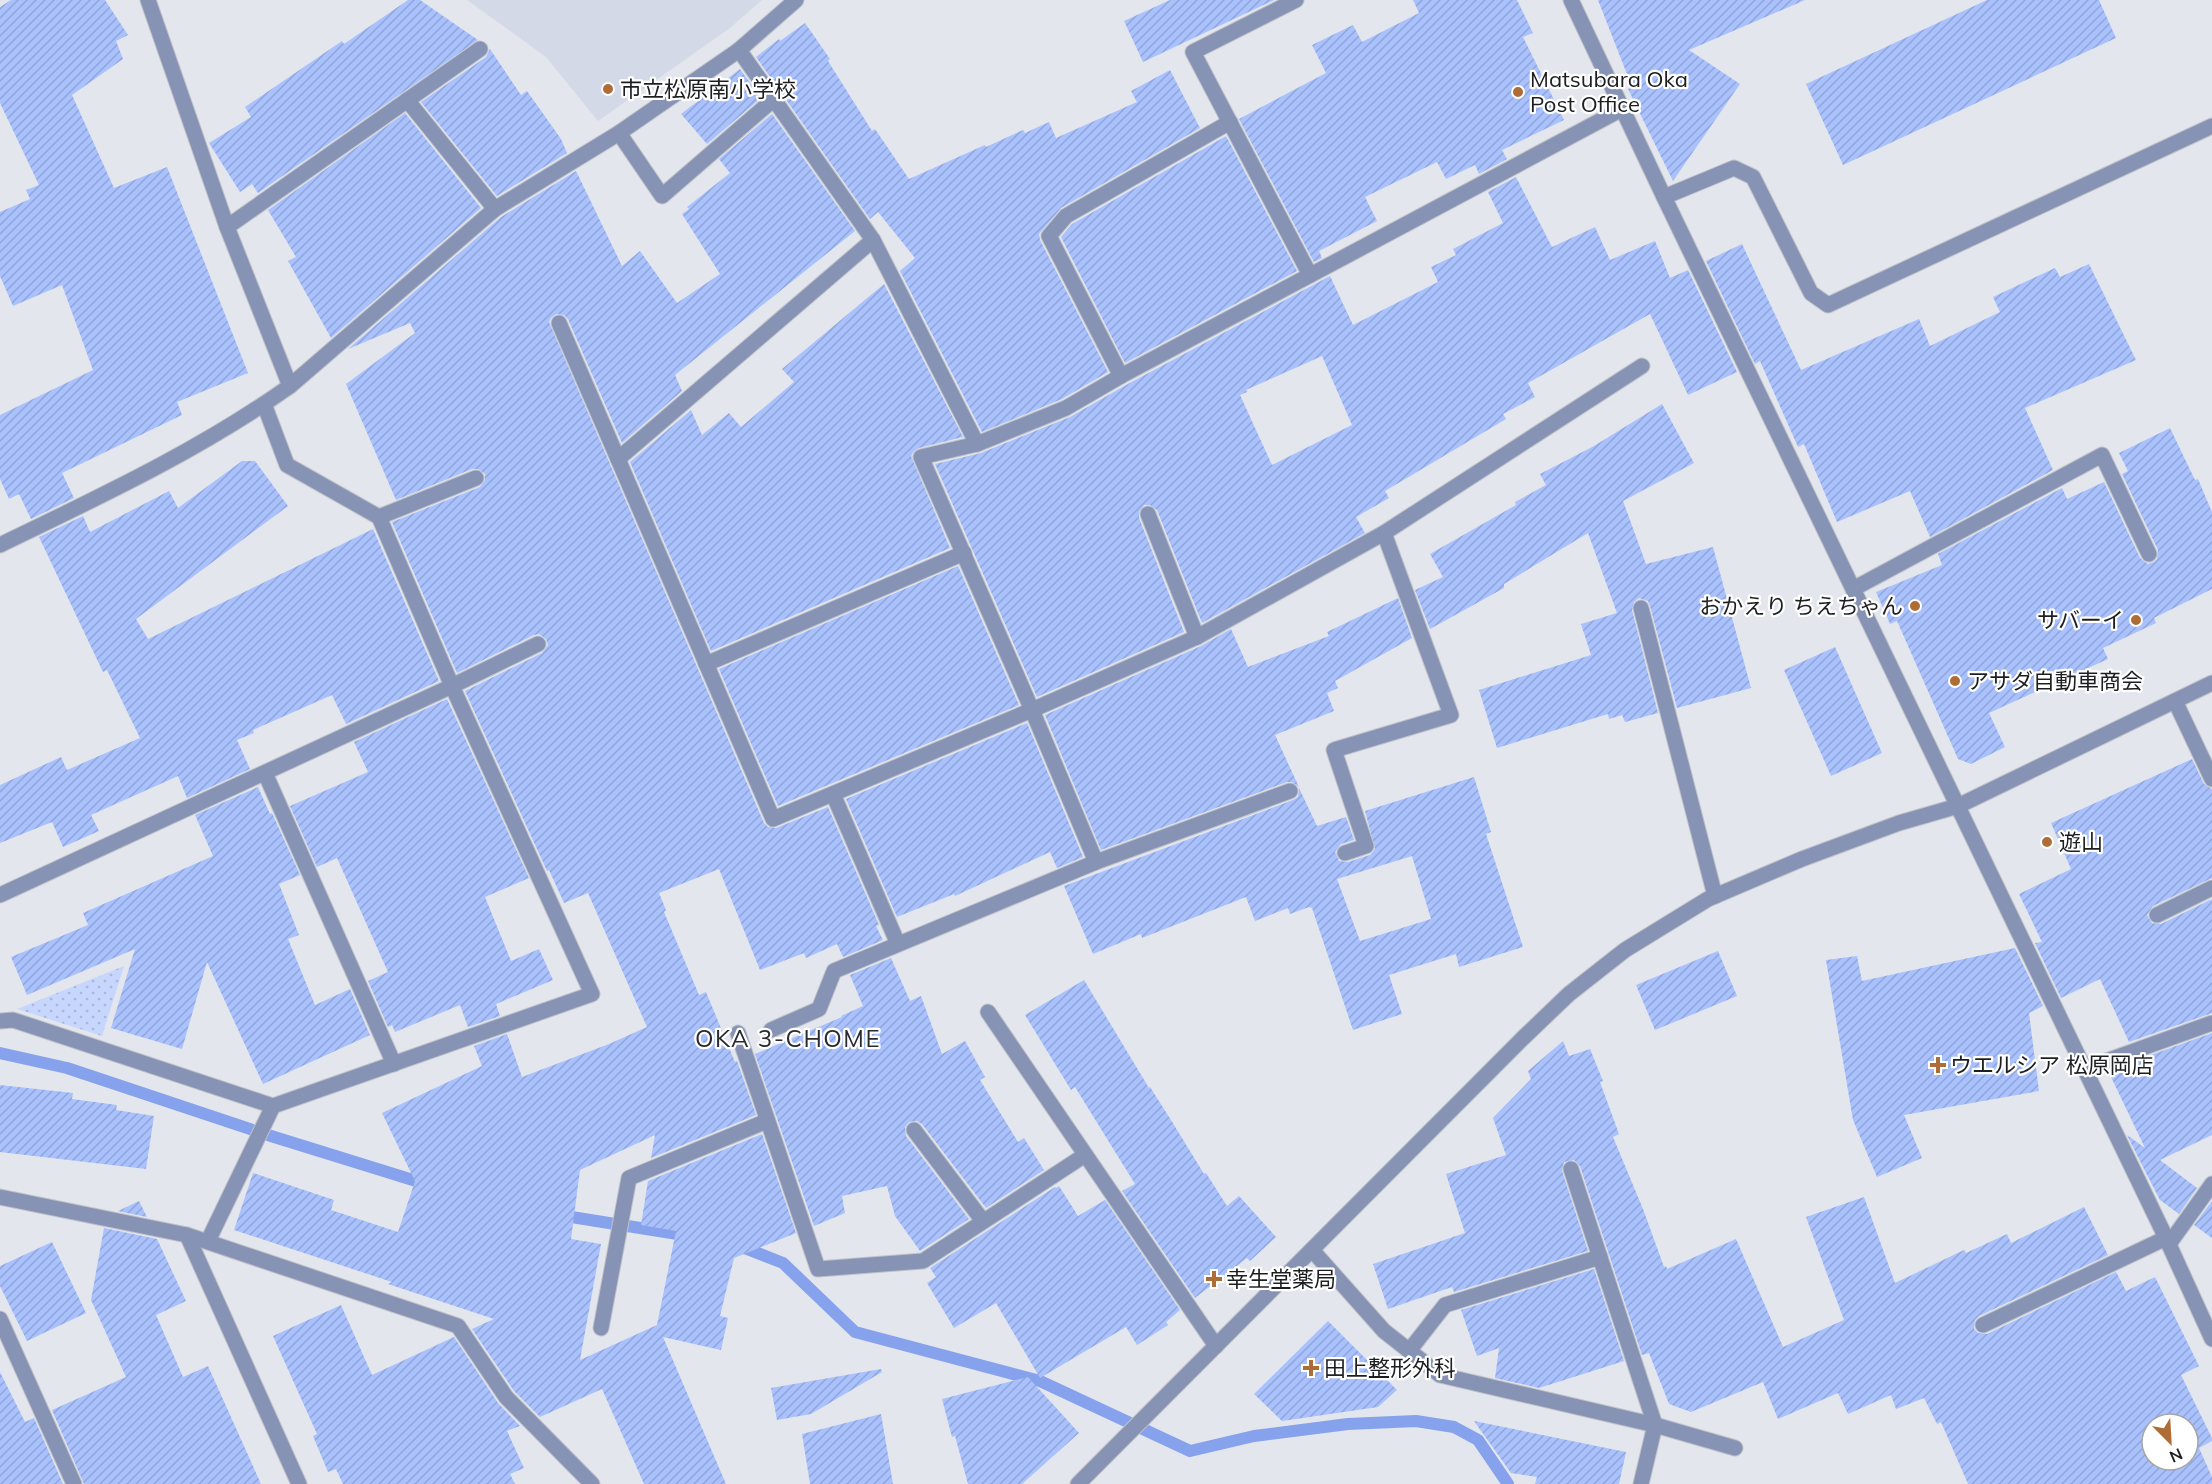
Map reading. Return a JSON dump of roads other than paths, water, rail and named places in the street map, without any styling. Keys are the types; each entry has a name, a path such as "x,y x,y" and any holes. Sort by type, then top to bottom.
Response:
{"street":[{"path":"148,0 227,227 290,386"},
{"path":"0,545 140,476 264,404 290,386 495,209 619,133 739,50 796,0"},
{"path":"1296,0 1193,52 1310,275"},
{"path":"1571,0 2212,1339"},
{"path":"227,227 480,49"},
{"path":"739,50 873,240 977,444"},
{"path":"619,133 662,196 774,99"},
{"path":"406,100 495,209"},
{"path":"1096,862 921,457 977,444 1066,408 1121,376 1622,109"},
{"path":"1121,376 1049,236 1066,216 1230,122"},
{"path":"1664,197 1734,168 1753,177 1811,293 1828,305 2212,126"},
{"path":"618,459 873,240"},
{"path":"559,323 773,819 1032,710 1197,637 1384,533 1642,366"},
{"path":"0,1021 13,1020 272,1108 592,994 452,686 379,517 287,465 264,404"},
{"path":"1853,589 2102,455 2149,554"},
{"path":"379,517 476,478"},
{"path":"1148,514 1197,637"},
{"path":"1345,853 1366,846 1334,750 1451,715 1384,533"},
{"path":"706,664 964,554"},
{"path":"1641,608 1715,896"},
{"path":"0,895 538,644"},
{"path":"1078,1484 1523,1038 1569,994 1624,950 1715,896 1802,859 1899,823 1958,806 2212,683"},
{"path":"2175,701 2212,779"},
{"path":"265,773 394,1064"},
{"path":"771,1030 819,1010 834,971 1096,862 1290,792"},
{"path":"832,794 898,944"},
{"path":"2157,915 2212,888"},
{"path":"988,1012 1216,1346"},
{"path":"2084,1069 2212,1023"},
{"path":"738,1033 818,1269 923,1261 1085,1155"},
{"path":"208,1241 272,1108"},
{"path":"602,1328 629,1178 767,1121"},
{"path":"914,1130 983,1221"},
{"path":"1571,1169 1655,1425 1641,1484"},
{"path":"1983,1325 2167,1241 2212,1184"},
{"path":"0,1197 188,1235 458,1326 506,1397 592,1484"},
{"path":"188,1235 299,1484"},
{"path":"1312,1250 1384,1330 1440,1375 1655,1425 1735,1448"},
{"path":"1409,1351 1445,1305 1600,1257"},
{"path":"0,1319 74,1484"}],"waterway":[{"path":"0,1053 67,1068 271,1136 429,1185"},
{"path":"559,1215 690,1236"},
{"path":"737,1245 783,1263 855,1332 1040,1381 1190,1451 1254,1436 1348,1424 1416,1421 1454,1427 1478,1440 1508,1484"}],"place":[{"name":"市立松原南小学校","path":"608,89"},
{"name":"Matsubara Oka Post Office","path":"1518,92"},
{"name":"おかえり ちえちゃん","path":"1915,606"},
{"name":"サバーイ","path":"2136,620"},
{"name":"アサダ自動車商会","path":"1955,681"},
{"name":"遊山","path":"2047,842"},
{"name":"ウエルシア 松原岡店","path":"1938,1065"},
{"name":"幸生堂薬局","path":"1214,1279"},
{"name":"田上整形外科","path":"1311,1368"}],"district":[{"name":"OKA 3-CHOME","path":"788,1039"}]}
